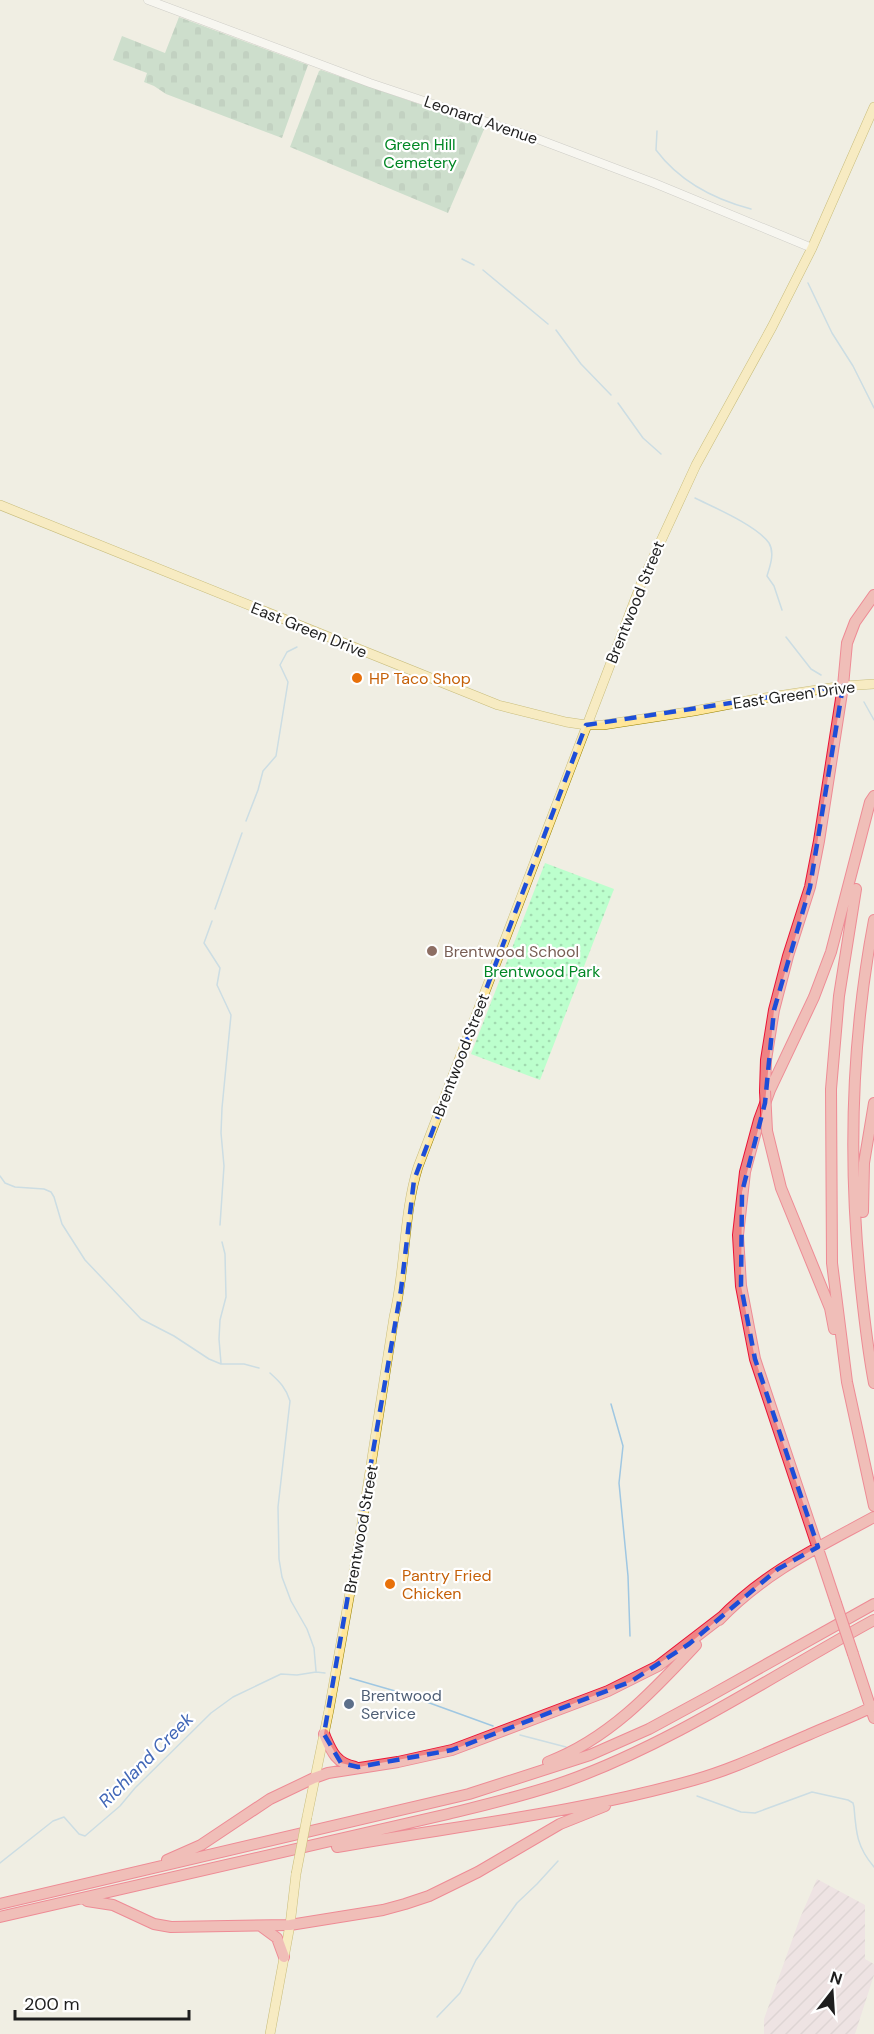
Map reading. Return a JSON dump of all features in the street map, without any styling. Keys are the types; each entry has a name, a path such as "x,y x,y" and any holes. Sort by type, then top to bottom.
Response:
{"highway":[{"path":"873,1502 830,1308 781,1188 767,1131 765,1091 766,1060 774,1010 810,887 819,841 843,686 847,643 861,611 874,595"},
{"path":"286,1853 305,1853 446,1828 531,1816 645,1793 745,1762 873,1710 755,1359 741,1286 738,1235 745,1172 759,1120 770,1090 814,997 831,952 870,802 874,796"},
{"path":"847,1382 832,1263 831,1089 844,954 859,868 874,807"},
{"path":"874,920 860,1021 855,1106 856,1223 861,1290 874,1383"},
{"path":"861,1290 864,1163 874,1103"},
{"path":"493,1787 510,1777 560,1758 620,1720 647,1697 723,1616 750,1591 778,1569 874,1517"},
{"path":"0,1904 380,1816 493,1787 590,1755 649,1729 874,1604"},
{"path":"124,1875 194,1849 270,1799 314,1778 328,1773 399,1762 452,1750 608,1691 658,1666 723,1616"},
{"path":"0,1917 448,1814 520,1796 568,1780 684,1727 874,1620"},
{"path":"324,1734 337,1759 348,1766 358,1767"},
{"path":"76,1900 113,1905 164,1927 290,1925 383,1910 429,1896 478,1872 560,1824 645,1793"},
{"path":"262,1926 277,1938 284,1957"}],"main road":[{"name":"Brentwood Street","path":"270,2034 290,1925 296,1874 359,1542 394,1317 401,1290 410,1198 414,1180 641,584 696,465 812,248 874,107"},
{"name":"East Green Drive","path":"0,505 498,705 528,714 586,725 631,722 843,686 874,684"}],"street":[{"name":"Leonard Avenue","path":"148,0 370,83 535,138 812,248"}],"highlighted area":[{"path":"843,686 810,887 774,1010 765,1103 742,1192 741,1286 755,1359 818,1547 778,1569 689,1644 630,1682 452,1750 358,1767 341,1763 324,1734 401,1290 414,1180 586,725"}],"shaded area":[{"path":"817,1879 865,1905 865,1959 874,1964 874,1975 855,2034 764,2034 764,2019 800,1918"}],"green space":[{"path":"179,17 308,65 282,138 166,94 144,82 147,73 113,60 122,36 165,53"},
{"name":"Green Hill Cemetery","path":"321,70 485,127 448,213 290,147"},
{"name":"Brentwood Park","path":"545,863 614,889 540,1080 471,1054"}],"waterway":[{"path":"657,131 656,150 676,171 698,188 751,209"},
{"path":"462,259 474,265"},
{"path":"483,270 548,324"},
{"path":"808,283 832,333 853,366 874,408"},
{"path":"556,330 581,364 611,395"},
{"path":"618,403 643,438 661,454"},
{"path":"695,498 745,523 769,543 772,555 767,576 774,586 782,610"},
{"path":"786,637 811,669 821,675"},
{"path":"246,821 263,771 276,756 288,682 280,665 287,652 297,647"},
{"path":"864,702 874,720"},
{"path":"215,909 242,833"},
{"path":"212,921 204,943 220,968 217,985 231,1015 222,1108 221,1133 224,1166 220,1225"},
{"path":"0,1176 5,1183 15,1187 44,1189 51,1192 62,1224 85,1260 141,1319 221,1364 244,1364 259,1368"},
{"path":"221,1363 220,1320 226,1297 225,1254 222,1242"},
{"path":"270,1373 287,1392 290,1401 278,1507 279,1559 282,1577 291,1601 307,1629 314,1648 316,1671"},
{"path":"611,1404 623,1446 619,1483 628,1576 630,1636"},
{"name":"Richland Creek","path":"0,1863 53,1821 64,1817 79,1834 85,1836 120,1806 135,1788 211,1713 233,1697 281,1674 325,1673"},
{"name":"Richland Creek","path":"350,1678 402,1693 493,1726"},
{"name":"Richland Creek","path":"520,1735 566,1747"},
{"name":"Richland Creek","path":"697,1796 741,1812 755,1813 812,1792 848,1800 853,1803 861,1846 874,1867"},
{"path":"437,2017 460,1993 476,1960 517,1903 558,1861"}],"place":[{"name":"HP Taco Shop","path":"357,678"},
{"name":"Brentwood School","path":"432,951"},
{"name":"Pantry Fried Chicken","path":"390,1584"},
{"name":"Brentwood Service","path":"349,1704"}]}
